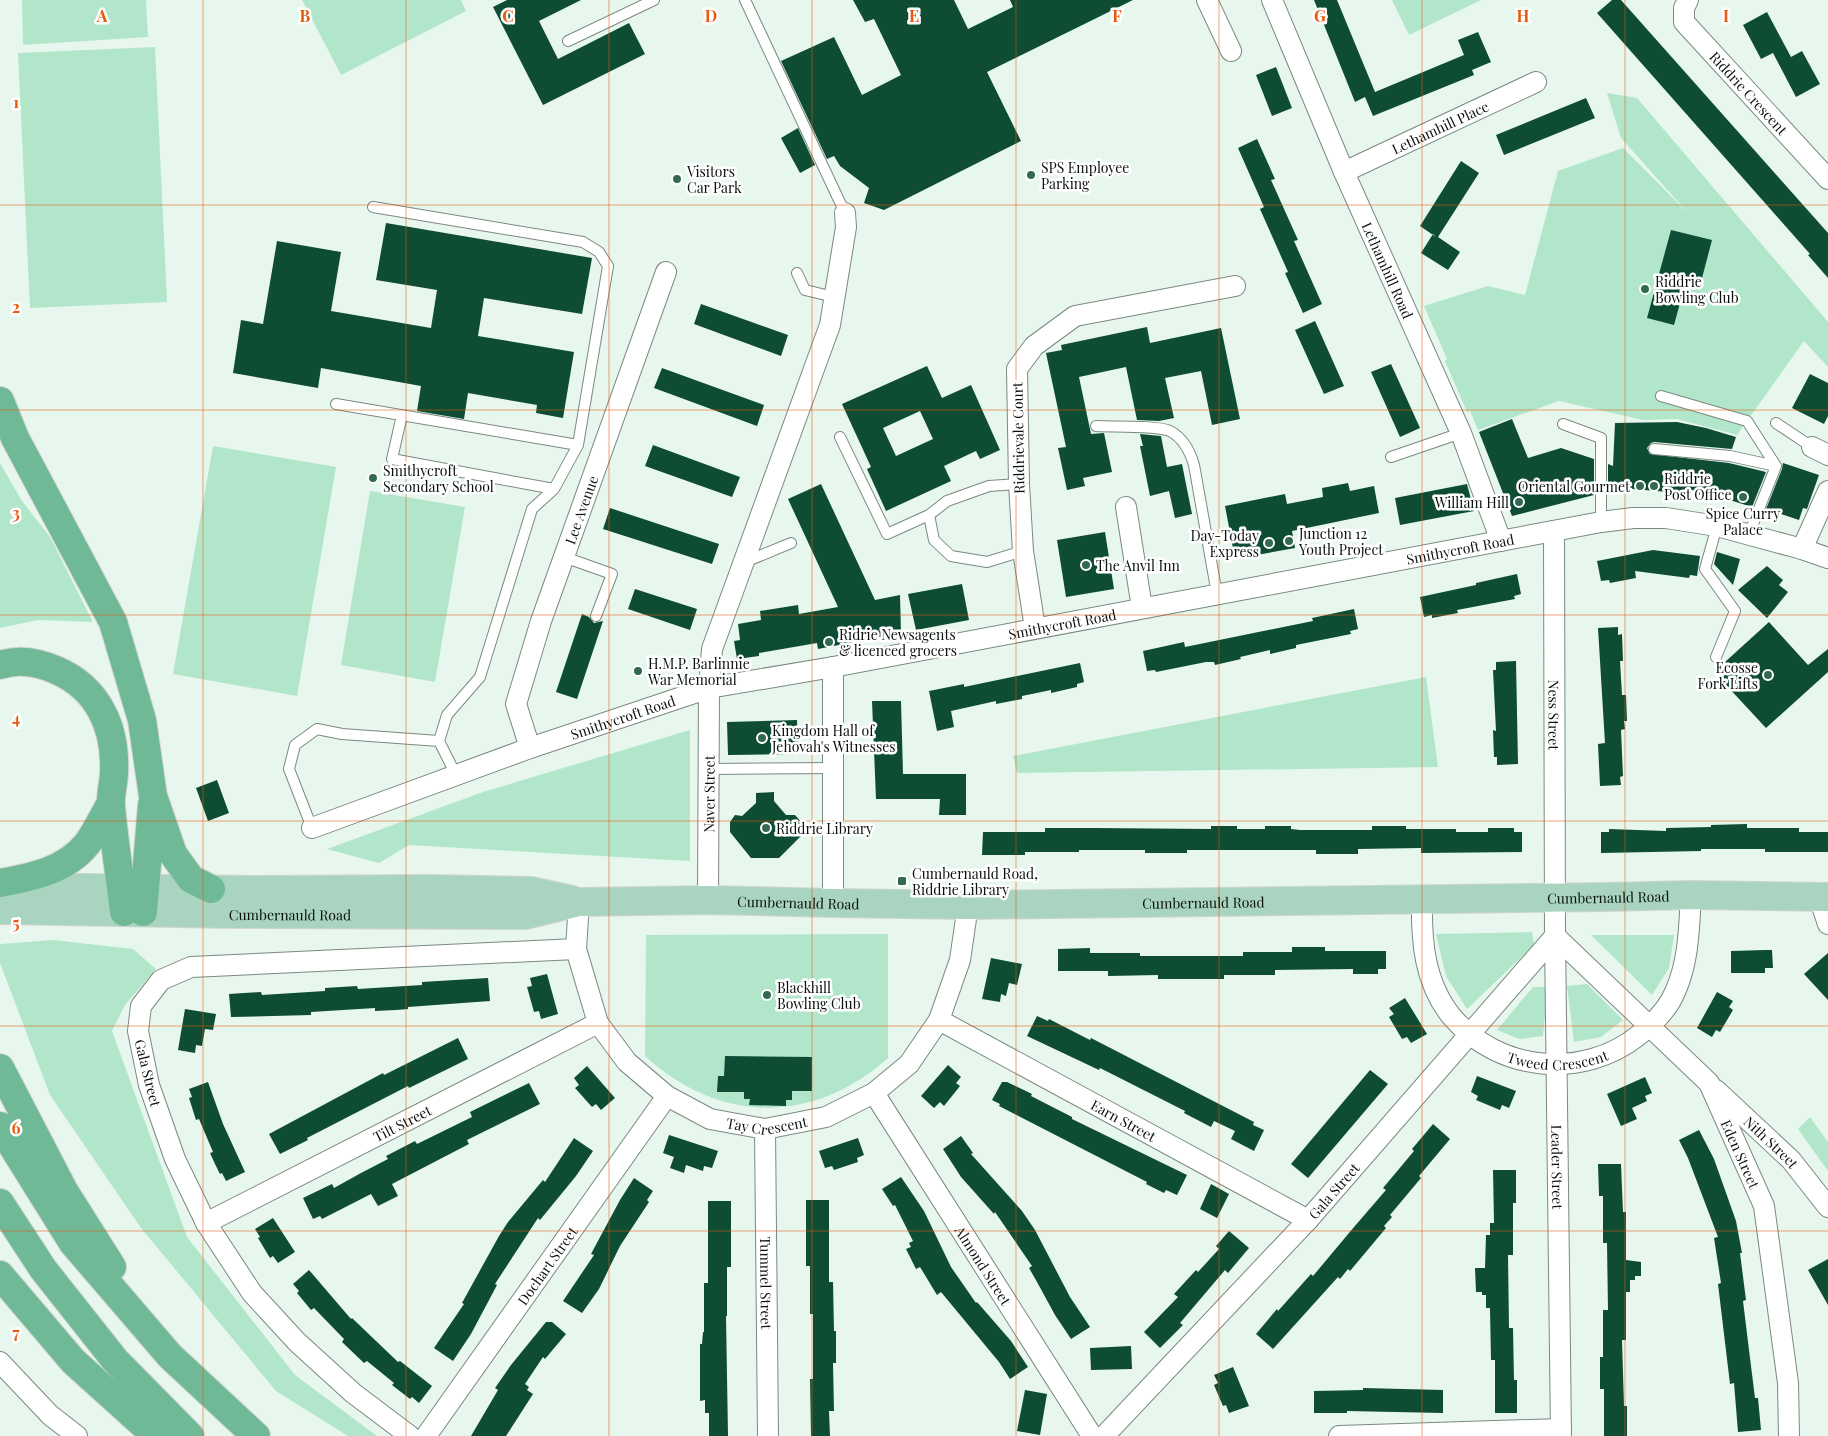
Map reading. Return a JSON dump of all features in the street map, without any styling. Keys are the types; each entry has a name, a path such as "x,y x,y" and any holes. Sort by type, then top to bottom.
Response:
{"highway":[{"path":"0,401 15,438 114,622 142,720 152,796 173,854 191,879 211,889"},
{"path":"0,665 25,662 45,665 64,673 80,683 95,700 108,721 114,771 111,803 133,900"},
{"path":"133,900 152,796"},
{"path":"0,883 45,873 62,866 87,843 111,803"},
{"path":"0,1068 64,1191 170,1356"},
{"path":"0,1126 74,1243 170,1356 256,1436"},
{"path":"0,1203 43,1269 115,1360 190,1436"},
{"path":"0,1276 73,1361 156,1436"}],"main road":[{"name":"Cumbernauld Road","path":"0,887 133,900 526,915 579,902 708,900 833,904 968,905 1691,895 1823,897"},
{"name":"Cumbernauld Road","path":"0,910 133,900 211,889 531,891 579,902"}],"street":[{"path":"1207,0 1231,51"},
{"name":"Lethamhill Road","path":"1272,0 1344,172 1462,433 1501,541"},
{"name":"Riddrie Crescent","path":"1688,0 1684,8 1684,22 1828,180"},
{"name":"Lethamhill Place","path":"1344,172 1536,82"},
{"name":"Naver Street","path":"708,900 709,688 712,648 830,325 846,227 845,213"},
{"name":"Lee Avenue","path":"530,748 516,704 541,621 666,272"},
{"name":"Riddrievale Court","path":"1035,628 1023,551 1019,484 1017,369 1034,346 1075,316 1235,286"},
{"path":"1802,548 1828,491"},
{"path":"1126,507 1142,608"},
{"name":"Smithycroft Road","path":"312,828 530,748 709,688 833,668 1035,628 1601,522 1633,518 1666,518 1717,526 1802,548 1828,558"},
{"name":"Ness Street","path":"1554,531 1556,898"},
{"path":"833,668 833,904"},
{"name":"Tweed Crescent","path":"1422,898 1422,938 1426,961 1432,981 1452,1016 1469,1034 1508,1056 1528,1062 1557,1065 1581,1063 1602,1057 1632,1041 1650,1027 1660,1016 1675,993 1684,969 1691,895"},
{"path":"1823,897 1828,924"},
{"name":"Leader Street","path":"1556,898 1561,1432"},
{"name":"Tay Crescent","path":"579,902 576,950 598,1023 626,1062 667,1096 710,1119 765,1129 826,1117 874,1094 909,1064 939,1020 960,960 968,905"},
{"name":"Eden Street","path":"1555,936 1708,1083 1764,1206 1788,1383 1789,1436"},
{"name":"Gala Street","path":"1104,1436 1308,1220 1555,936"},
{"name":"Gala Street","path":"410,1436 353,1392 297,1342 252,1293 206,1223 174,1159 149,1086 138,1031 141,1006 162,980 191,967 576,950"},
{"name":"Earn Street","path":"939,1020 1308,1220"},
{"name":"Tilt Street","path":"206,1223 598,1023"},
{"name":"Nith Street","path":"1708,1083 1791,1160 1828,1207"},
{"name":"Almond Street","path":"874,1094 1092,1436"},
{"name":"Dochart Street","path":"426,1436 667,1096"},
{"name":"Tummel Street","path":"765,1129 768,1436"},
{"path":"0,1362 50,1415 77,1436"},
{"path":"50,1415 57,1436"},
{"path":"1339,1436 1561,1432"}],"lane":[{"path":"568,41 654,0"},
{"path":"745,0 845,213"},
{"path":"373,207 583,242 599,252 608,266 578,445 554,489 532,509 480,677 447,715 439,741 456,775"},
{"path":"797,273 805,290 834,297"},
{"path":"1661,396 1746,422 1776,466"},
{"path":"336,404 578,445"},
{"path":"402,415 392,459 554,489"},
{"path":"1776,423 1820,451"},
{"path":"1563,424 1601,438 1601,522"},
{"path":"1096,426 1169,431 1186,446 1194,465 1217,594"},
{"path":"1391,457 1462,433"},
{"path":"840,437 888,534 929,516 947,501 989,486 1019,484"},
{"path":"1654,449 1730,456 1776,466"},
{"path":"1749,534 1776,466"},
{"path":"929,516 934,540 951,556 987,562 1023,551"},
{"path":"1716,657 1735,611 1705,570 1717,526"},
{"path":"744,562 791,542"},
{"path":"564,557 612,574 596,616"},
{"path":"312,828 289,769 295,745 317,730 342,734 439,741"},
{"path":"709,768 833,768"}],"green space":[{"path":"22,0 146,0 148,37 23,45"},
{"path":"302,0 461,0 466,11 341,75"},
{"path":"1392,0 1481,0 1409,35"},
{"path":"155,47 167,302 30,308 18,53"},
{"path":"1607,93 1637,98 1828,322 1828,367 1804,341 1737,435 1677,419 1643,420 1559,401 1478,430 1470,411 1467,412 1424,306 1488,286 1525,295 1558,171 1623,148 1689,214 1621,138"},
{"path":"213,446 336,467 297,696 173,674"},
{"path":"0,463 22,501 50,537 93,622 38,620 0,628"},
{"path":"370,491 465,507 435,682 341,665"},
{"path":"1426,677 1438,767 1017,773 1013,756"},
{"path":"690,730 690,861 409,845 379,863 327,849 483,792"},
{"path":"1532,932 1534,945 1467,1009 1446,976 1436,934"},
{"name":"Blackhill Bowling Club","path":"888,934 888,1058 859,1080 829,1096 798,1105 766,1108 735,1104 704,1094 674,1078 645,1056 646,935"},
{"path":"1591,935 1674,935 1669,968 1652,995"},
{"path":"53,940 133,949 156,969 125,1005 112,1031 187,1237 295,1375 377,1436 348,1436 276,1391 141,1228 50,1095 0,963 0,944"},
{"path":"1587,984 1623,1020 1601,1037 1574,1042 1567,986"},
{"path":"1533,987 1548,987 1543,1036 1519,1039 1497,1030"},
{"path":"1810,1117 1828,1142 1828,1171 1798,1129"}],"building":[{"path":"507,0 581,0 539,21 558,59 629,23 645,54 543,105 493,7"},
{"path":"853,0 954,0 968,29 1013,7 1010,0 1133,0 987,72 1021,141 884,210 864,203 869,188 840,166 834,156 827,159 781,61 834,37 862,95 901,75 874,19 865,22"},
{"path":"1314,0 1337,0 1375,92 1464,55 1458,40 1478,32 1491,62 1472,70 1474,75 1373,116 1365,97 1355,102"},
{"path":"1612,0 1621,0 1828,233 1828,278 1808,255 1810,254 1597,13"},
{"path":"1767,12 1791,57 1802,51 1820,84 1796,97 1773,53 1761,59 1743,25"},
{"path":"1276,67 1292,108 1272,116 1256,75"},
{"path":"1586,98 1595,118 1504,155 1496,135"},
{"path":"798,128 815,165 800,173 781,138"},
{"path":"1257,139 1275,179 1271,180 1298,240 1294,241 1322,304 1303,313 1285,273 1288,272 1260,209 1264,207 1238,148"},
{"path":"1461,161 1479,173 1438,237 1460,252 1448,270 1421,253 1433,235 1420,226"},
{"path":"386,223 592,258 582,314 484,298 478,336 574,352 563,418 536,413 537,405 468,393 464,419 417,411 421,386 321,368 318,388 233,373 241,320 263,324 277,241 341,252 331,311 431,328 437,290 376,280"},
{"path":"1671,230 1712,240 1701,282 1687,278 1674,325 1647,318"},
{"path":"701,304 788,335 781,356 694,324"},
{"path":"1315,321 1344,386 1324,394 1295,330"},
{"path":"1147,327 1150,343 1221,328 1240,419 1212,425 1201,371 1165,378 1174,418 1159,421 1137,420 1126,367 1079,377 1091,434 1104,433 1112,472 1083,478 1085,486 1067,490 1058,448 1066,447 1046,353 1062,350 1061,345"},
{"path":"1391,364 1420,428 1400,437 1371,372"},
{"path":"927,366 942,398 971,385 1000,450 980,459 976,451 944,466 951,481 886,511 867,469 871,467 842,404","holes":["920,411 933,439 896,456 883,428"]},
{"path":"662,368 764,405 757,426 654,388"},
{"path":"1810,374 1828,383 1828,416 1824,424 1792,408"},
{"path":"1512,419 1528,458 1561,448 1594,459 1594,495 1512,516 1479,432"},
{"path":"1677,422 1736,437 1732,449 1654,442 1647,448 1650,454 1729,463 1766,472 1752,507 1717,496 1608,487 1608,464 1613,466 1615,423"},
{"path":"1140,434 1161,436 1167,467 1182,464 1192,514 1175,518 1169,491 1150,496 1140,446 1143,446"},
{"path":"653,445 740,477 732,497 645,466"},
{"path":"1783,463 1819,475 1807,509 1803,508 1799,520 1766,509"},
{"path":"1348,483 1350,491 1374,486 1379,513 1292,531 1295,548 1235,559 1225,506 1285,494 1287,504 1323,497 1322,488"},
{"path":"821,484 875,600 900,595 901,633 818,649 817,643 759,653 759,656 737,659 734,641 740,640 738,624 761,620 760,611 798,605 799,614 838,607 788,499"},
{"path":"1467,484 1474,511 1400,525 1395,498"},
{"path":"610,508 719,544 712,564 603,529"},
{"name":"The Anvil Inn","path":"1105,532 1114,589 1066,597 1057,540"},
{"path":"1653,550 1700,556 1697,576 1690,575 1689,578 1635,571 1636,578 1610,583 1609,580 1601,581 1597,561"},
{"path":"1717,552 1740,559 1733,585 1714,564"},
{"path":"1767,566 1783,580 1779,585 1788,592 1767,618 1738,590"},
{"path":"1517,574 1521,594 1514,596 1515,599 1457,610 1458,613 1432,618 1432,615 1424,617 1420,597"},
{"path":"962,584 969,620 916,630 908,594"},
{"path":"635,589 697,609 690,630 628,609"},
{"path":"1354,609 1358,629 1350,631 1351,634 1296,645 1296,648 1270,654 1270,650 1215,665 1214,662 1206,662 1156,672 1155,670 1147,671 1143,651 1184,642 1185,647 1313,621 1312,618"},
{"path":"582,614 589,617 594,623 603,621 577,699 556,692"},
{"name":"Ecosse Fork Lifts","path":"1769,622 1808,665 1828,649 1828,672 1766,728 1714,672"},
{"path":"1618,627 1618,635 1622,634 1623,661 1620,661 1622,695 1626,695 1627,721 1624,721 1625,729 1621,730 1623,776 1620,777 1621,785 1600,786 1598,744 1605,743 1598,628"},
{"path":"1516,661 1518,764 1497,765 1497,757 1494,757 1493,730 1496,731 1493,670 1496,670 1496,662"},
{"path":"1080,663 1084,682 1077,684 1077,687 1051,693 1051,690 1022,696 1022,699 996,704 996,701 951,711 954,727 937,731 929,691 964,684 964,687"},
{"path":"872,701 901,701 903,774 966,774 966,815 939,815 940,799 876,799"},
{"name":"Kingdom Hall of Jehovah's Witnesses","path":"797,720 798,754 728,755 727,722"},
{"path":"217,780 229,813 208,821 196,788"},
{"name":"Riddrie Library","path":"774,792 774,801 786,815 795,815 803,824 803,834 779,858 751,858 730,832 730,822 735,815 742,816 756,803 756,793"},
{"path":"1747,824 1747,828 1799,828 1799,832 1828,832 1828,852 1765,852 1765,849 1701,849 1701,851 1601,853 1601,832 1609,832 1609,829 1666,831 1666,828"},
{"path":"1211,826 1237,826 1237,829 1265,829 1265,826 1291,826 1291,829 1300,830 1372,830 1372,826 1406,826 1406,829 1456,829 1456,832 1488,832 1488,828 1514,828 1514,832 1522,832 1522,852 1421,853 1421,848 1358,849 1358,854 1316,854 1316,850 1187,850 1187,853 1145,853 1145,850 1079,850 1079,852 1025,852 1025,855 982,855 983,832 1045,832 1045,828 1211,829"},
{"path":"1292,947 1325,947 1325,951 1386,951 1386,969 1378,969 1378,974 1353,974 1353,969 1275,970 1275,975 1224,975 1224,979 1158,979 1158,975 1108,976 1108,971 1058,971 1058,949 1090,948 1090,953 1140,953 1140,956 1243,956 1243,952 1292,952"},
{"path":"1772,950 1773,968 1765,968 1765,973 1731,973 1731,951"},
{"path":"1828,953 1828,1000 1804,974"},
{"path":"991,958 1022,964 1017,985 1009,983 1006,996 1001,994 1000,1002 982,999"},
{"path":"547,974 558,1014 541,1019 539,1011 534,1012 527,987 532,986 530,978"},
{"path":"488,978 490,1001 408,1007 408,1009 396,1010 375,1011 375,1008 311,1012 311,1015 231,1017 229,994 261,992 262,995 325,991 325,988 357,986 358,989 422,985 422,982"},
{"path":"1717,992 1733,1001 1729,1007 1733,1010 1720,1032 1716,1030 1712,1037 1697,1028"},
{"path":"1405,998 1427,1034 1411,1043 1407,1037 1402,1039 1389,1017 1394,1014 1389,1008"},
{"path":"185,1009 216,1014 213,1030 205,1029 202,1046 196,1045 195,1053 178,1050"},
{"path":"1037,1016 1048,1021 1049,1019 1090,1040 1091,1038 1254,1122 1253,1125 1264,1130 1254,1151 1231,1139 1235,1131 1214,1121 1211,1127 1184,1113 1185,1111 1100,1068 1099,1070 1027,1036"},
{"path":"458,1038 468,1059 409,1088 408,1086 280,1154 269,1134 383,1073 384,1075"},
{"path":"725,1056 812,1057 812,1091 792,1091 792,1100 786,1100 786,1106 749,1105 750,1099 744,1099 744,1092 717,1092 718,1076 724,1076"},
{"path":"948,1065 961,1077 956,1083 960,1086 944,1106 940,1102 934,1108 921,1096"},
{"path":"587,1066 615,1098 601,1110 596,1104 592,1107 575,1088 579,1085 574,1078"},
{"path":"1370,1070 1388,1084 1308,1178 1291,1164"},
{"path":"1477,1076 1516,1091 1509,1108 1502,1105 1500,1110 1476,1100 1478,1096 1471,1092"},
{"path":"1645,1077 1652,1093 1645,1096 1647,1101 1632,1108 1637,1119 1621,1126 1607,1094"},
{"path":"208,1082 223,1124 245,1172 226,1181 222,1173 220,1174 210,1153 213,1152 199,1119 196,1120 189,1098 192,1097 189,1089"},
{"path":"1002,1082 1007,1082 1032,1094 1031,1096 1072,1117 1072,1119 1187,1175 1177,1195 1166,1190 1164,1193 1146,1184 1147,1182 999,1106 1000,1104 992,1100"},
{"path":"529,1083 540,1104 467,1140 469,1144 392,1184 398,1196 378,1206 371,1194 322,1219 320,1216 313,1219 303,1198 332,1184 334,1188 388,1159 386,1156 415,1141 417,1144 472,1117 470,1112"},
{"path":"1433,1124 1450,1139 1390,1215 1392,1217 1384,1226 1386,1228 1350,1271 1348,1269 1340,1279 1338,1277 1273,1349 1256,1334 1311,1274 1313,1276 1386,1190 1383,1188 1414,1151 1412,1149"},
{"path":"1699,1130 1714,1159 1736,1221 1742,1253 1740,1253 1746,1300 1743,1301 1755,1398 1758,1398 1761,1430 1738,1432 1734,1383 1730,1384 1718,1284 1721,1283 1714,1238 1718,1237 1688,1158 1679,1140"},
{"path":"669,1135 718,1151 712,1168 704,1166 703,1171 686,1165 684,1173 670,1168 674,1157 663,1153"},
{"path":"961,1136 973,1153 971,1154 1022,1211 1035,1230 1070,1297 1090,1327 1071,1339 1055,1315 1029,1268 1032,1266 995,1212 994,1214 961,1177 943,1149"},
{"path":"574,1138 593,1151 576,1176 540,1220 538,1218 495,1284 497,1285 471,1334 453,1361 434,1348 464,1304 462,1303 508,1222 543,1180 545,1182"},
{"path":"858,1138 864,1155 857,1158 858,1162 834,1170 832,1166 825,1168 819,1151"},
{"path":"1598,1164 1621,1164 1623,1212 1626,1212 1626,1260 1641,1262 1641,1276 1635,1276 1635,1280 1630,1280 1630,1292 1626,1292 1626,1340 1622,1340 1624,1406 1627,1406 1627,1436 1604,1436 1604,1389 1600,1389 1600,1357 1603,1357 1603,1310 1608,1310 1607,1243 1603,1243 1603,1196 1599,1196"},
{"path":"1493,1170 1516,1170 1516,1203 1513,1203 1513,1255 1508,1255 1509,1328 1513,1328 1514,1380 1517,1380 1517,1413 1495,1413 1495,1360 1491,1360 1490,1308 1486,1308 1486,1295 1482,1295 1482,1292 1476,1292 1475,1268 1485,1268 1486,1235 1490,1235 1490,1223 1494,1223"},
{"path":"901,1177 924,1211 951,1267 976,1303 1011,1341 1028,1367 1010,1379 999,1362 941,1292 937,1295 920,1267 916,1269 906,1249 911,1247 909,1243 913,1241 895,1205 893,1206 882,1189"},
{"path":"634,1178 653,1191 647,1200 649,1202 620,1246 599,1289 582,1313 563,1301 594,1255 591,1254"},
{"path":"1211,1184 1229,1194 1217,1218 1200,1209"},
{"path":"806,1200 829,1200 829,1282 833,1282 834,1331 836,1331 836,1363 833,1363 834,1411 829,1411 830,1436 811,1436 810,1379 813,1379 813,1314 810,1314 810,1266 806,1266"},
{"path":"708,1201 731,1201 731,1267 727,1267 726,1316 728,1436 709,1436 709,1413 705,1413 705,1400 700,1401 700,1344 702,1344 704,1332 704,1283 708,1283"},
{"path":"273,1218 295,1252 278,1263 273,1256 270,1258 255,1229"},
{"path":"1229,1231 1249,1248 1228,1273 1225,1270 1180,1323 1183,1325 1160,1348 1144,1332 1178,1297 1174,1294 1219,1249 1216,1246"},
{"path":"1828,1259 1828,1305 1808,1270"},
{"path":"309,1270 351,1319 398,1362 400,1361 432,1386 419,1403 412,1397 410,1399 392,1385 394,1383 367,1361 364,1363 342,1342 344,1339 314,1308 311,1310 297,1293 299,1291 293,1284"},
{"path":"546,1322 552,1322 566,1334 545,1359 543,1357 525,1384 529,1387 527,1390 533,1394 506,1436 471,1436 498,1390 495,1388"},
{"path":"1131,1346 1132,1369 1091,1370 1090,1348"},
{"path":"1233,1367 1249,1406 1229,1413 1226,1405 1223,1406 1214,1385 1218,1383 1214,1375"},
{"path":"1363,1388 1443,1390 1443,1413 1347,1411 1347,1413 1314,1413 1314,1391 1363,1390"},
{"path":"1025,1390 1047,1394 1040,1435 1017,1431"}],"place":[{"name":"SPS Employee Parking","path":"1031,175"},
{"name":"Visitors Car Park","path":"677,179"},
{"name":"Riddrie Bowling Club","path":"1645,289"},
{"name":"Smithycroft Secondary School","path":"373,478"},
{"name":"Oriental Gourmet","path":"1640,486"},
{"name":"Riddrie Post Office","path":"1654,486"},
{"name":"Spice Curry Palace","path":"1743,497"},
{"name":"William Hill","path":"1519,502"},
{"name":"Junction 12 Youth Project","path":"1289,541"},
{"name":"Day-Today Express","path":"1269,543"},
{"name":"The Anvil Inn","path":"1086,565"},
{"name":"Ridrie Newsagents & licenced grocers","path":"829,642"},
{"name":"H.M.P. Barlinnie War Memorial","path":"638,671"},
{"name":"Ecosse Fork Lifts","path":"1768,675"},
{"name":"Kingdom Hall of Jehovah's Witnesses","path":"762,738"},
{"name":"Riddrie Library","path":"766,828"},
{"name":"Cumbernauld Road, Riddrie Library","path":"902,881"},
{"name":"Blackhill Bowling Club","path":"767,995"}]}
